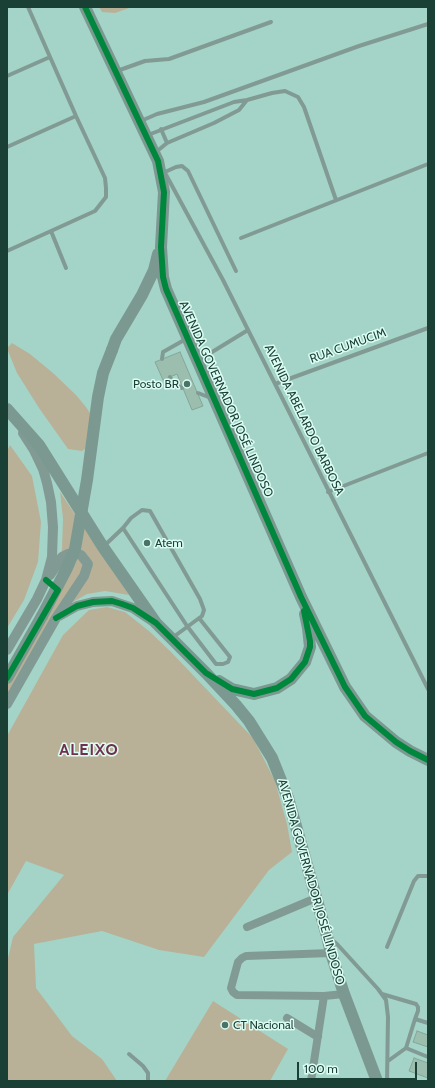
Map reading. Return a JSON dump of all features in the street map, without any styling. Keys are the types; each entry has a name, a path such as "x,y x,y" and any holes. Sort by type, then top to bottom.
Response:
{"main road":[{"name":"AVENIDA GOVERNADOR JOSÉ LINDOSO","path":"85,7 156,158 164,192 161,247 163,277 166,289 301,597 345,687 365,716 396,742 428,760"},
{"path":"7,678 42,616 67,568 75,549 103,373 116,339 142,295 154,270 161,247"},
{"name":"AVENIDA GOVERNADOR JOSÉ LINDOSO","path":"9,411 39,445 103,547 156,624 206,673 249,721 272,758 288,798 331,953 344,994 377,1081"},
{"path":"206,673 232,689 254,694 277,688 291,679 305,662 310,647 308,628 301,597"}],"street":[{"path":"9,411 34,450 43,469 51,502 53,527 52,557 46,580"},
{"path":"7,650 37,599 46,580 62,557 74,553 81,555 88,564 84,576 56,618 7,704"},
{"path":"56,618 77,606 93,602 112,601 133,608 156,624"},
{"path":"247,927 316,898"},
{"path":"331,953 246,956 238,962 231,988 237,995 324,996 344,994"},
{"path":"311,1081 324,996"},
{"path":"287,1018 318,1037"}],"lane":[{"path":"7,251 95,211 106,197 105,178 28,7"},
{"path":"115,72 145,61 169,59 271,22"},
{"path":"139,122 157,114 204,102 359,46 428,24"},
{"path":"7,76 50,57"},
{"path":"145,136 234,102 285,90 298,97 304,107 336,200"},
{"path":"156,158 167,143 214,123 239,110 247,100"},
{"path":"7,147 76,116"},
{"path":"161,129 167,143"},
{"name":"AVENIDA ABELARDO BARBOSA","path":"156,158 205,246 428,689"},
{"path":"241,238 428,164"},
{"path":"165,172 182,166 188,171 236,271"},
{"path":"51,232 66,268"},
{"name":"RUA CUMUCIM","path":"275,384 428,328"},
{"path":"197,361 248,330"},
{"path":"162,359 163,352 187,338"},
{"path":"170,377 174,383 182,388"},
{"path":"198,393 214,398"},
{"path":"328,492 428,453"},
{"path":"103,547 123,528 130,518 142,510 150,511 200,599 204,610 202,616 171,638"},
{"path":"123,528 187,626 216,664 228,662 230,657 199,618"},
{"path":"387,947 414,881 418,876 428,876"},
{"path":"327,936 338,944 386,1000 388,1017 387,1081"},
{"path":"382,994 416,1004 418,1007 406,1048 388,1061"},
{"path":"415,1019 428,1023"},
{"path":"406,1048 428,1056"},
{"path":"129,1054 143,1066 148,1073 148,1081"}],"shaded area":[{"path":"99,7 132,7 115,13 102,12"},
{"path":"12,343 30,354 76,395 94,419 95,442 82,451 68,449 39,408 17,373 8,351 8,347"},
{"path":"10,445 32,476 41,522 38,562 24,600 7,628 7,451"},
{"path":"60,492 129,595 105,591 87,594 66,606 7,702 7,671 57,578 62,549 63,519"},
{"path":"107,607 125,612 149,631 253,738 275,781 287,824 292,852 269,870 204,957 159,950 102,931 34,944 36,988 72,1036 102,1059 117,1081 7,1081 7,962 13,937 64,875 26,861 7,895 7,736 63,635 89,610"},
{"name":"CT Nacional","path":"213,1001 288,1049 270,1081 165,1081"}],"building":[{"name":"Posto BR","path":"180,352 203,406 192,410 177,374 163,380 155,362"},
{"path":"417,1031 428,1035 428,1047 413,1042"},
{"path":"414,1058 428,1063 428,1078 409,1071"}],"cycle path":[{"path":"85,7 158,161 164,192 161,247 163,277 166,289 301,597 345,687 365,716 396,742 428,760"},
{"path":"7,678 58,590 46,580"},
{"path":"56,618 77,606 93,602 112,601 133,608 156,623 206,673 232,689 254,694 277,688 291,679 305,662 310,647 310,641 304,611"}],"place":[{"name":"Posto BR","path":"187,384"},
{"name":"Atem","path":"147,543"},
{"name":"CT Nacional","path":"225,1025"}],"district":[{"name":"ALEIXO","path":"89,750"}]}
